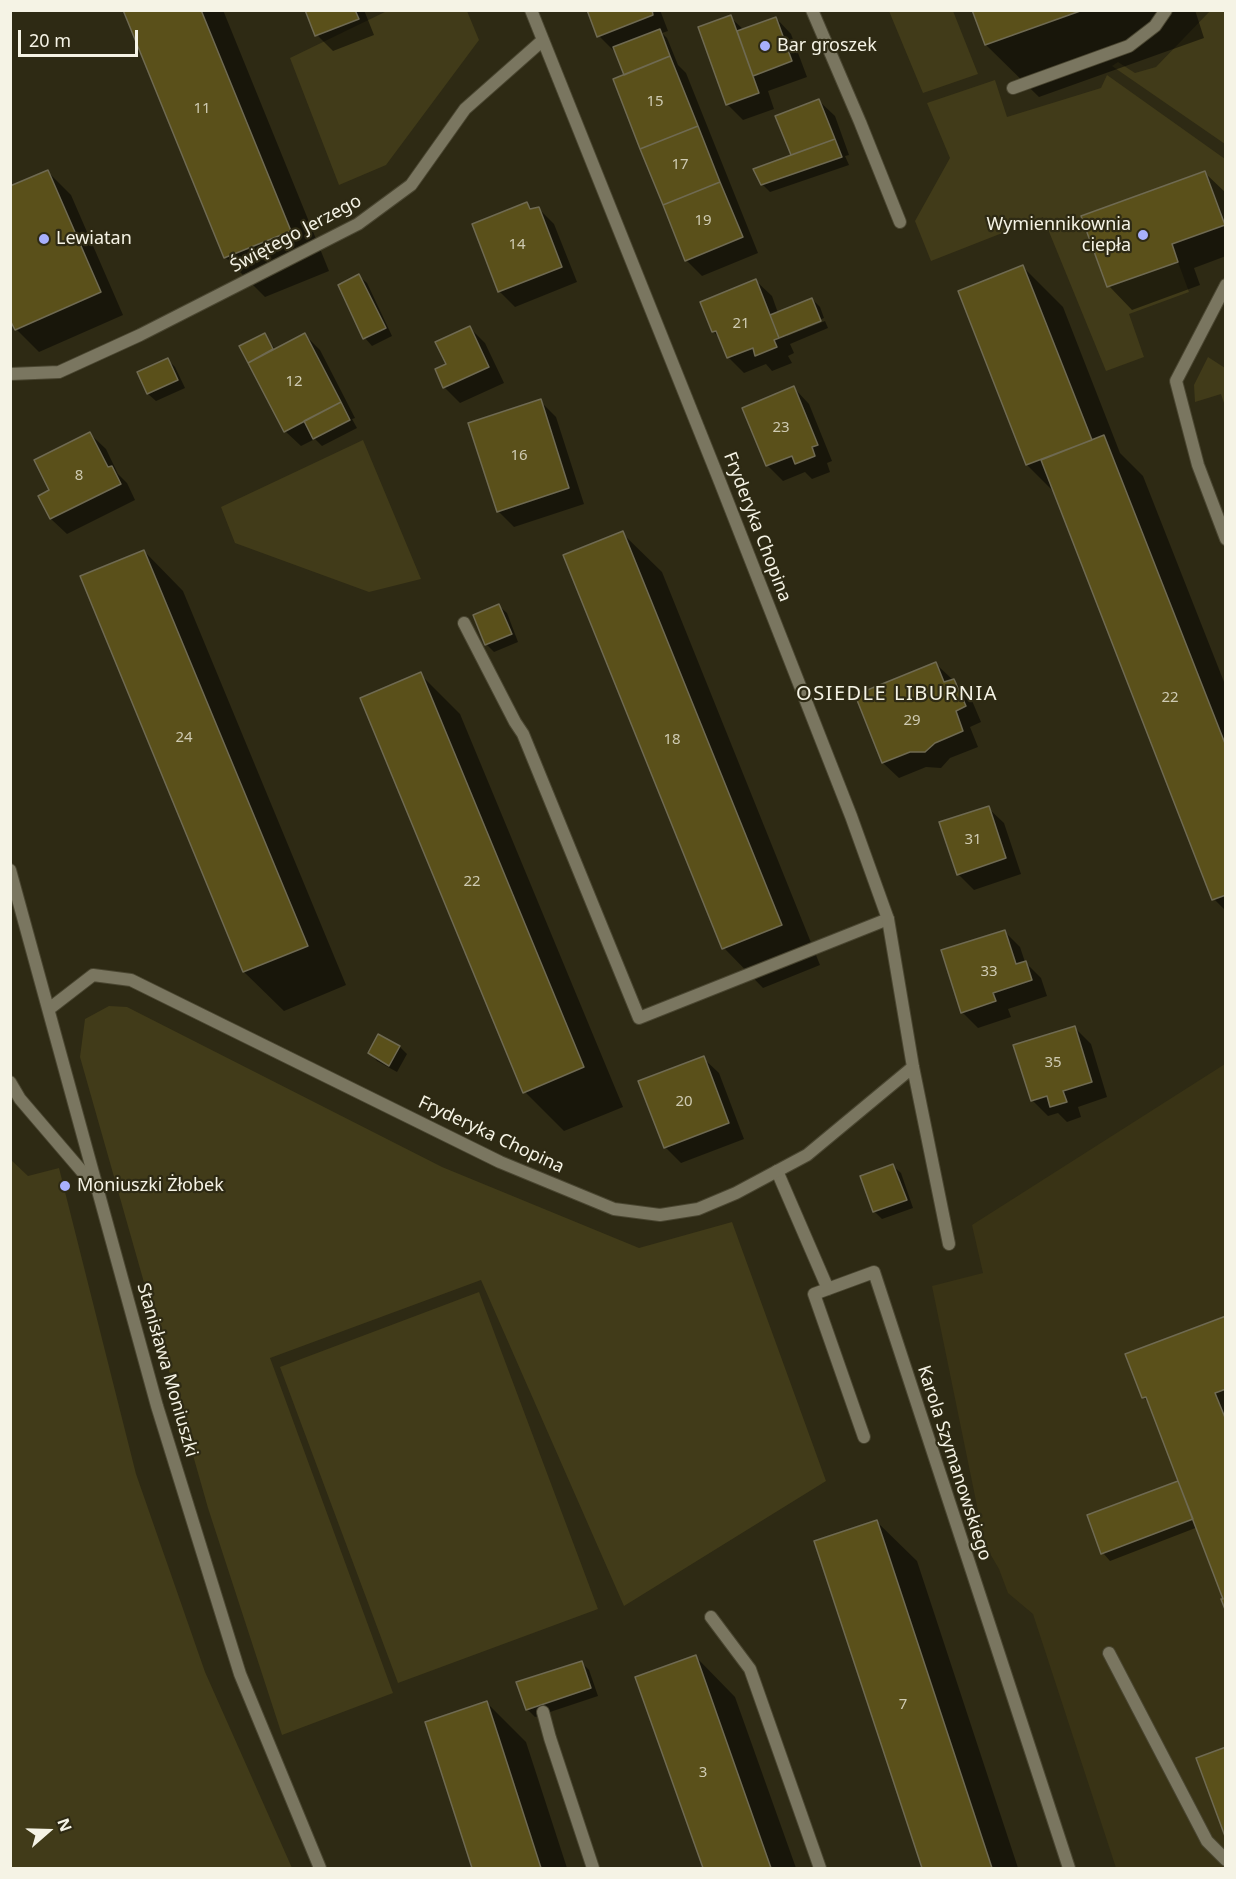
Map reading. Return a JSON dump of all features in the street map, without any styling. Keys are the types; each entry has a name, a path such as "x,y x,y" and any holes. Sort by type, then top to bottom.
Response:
{"street":[{"name":"Fryderyka Chopina","path":"531,10 720,482 842,794 888,919 913,1067 949,1244"},
{"path":"812,10 900,222"},
{"path":"1013,88 1129,46 1155,26 1166,10"},
{"name":"Świętego Jerzego","path":"10,374 59,372 140,335 358,224 411,185 465,109 543,40"},
{"path":"1226,285 1176,381 1198,465 1226,539"},
{"path":"464,623 523,734 639,1018 888,919"},
{"name":"Stanisława Moniuszki","path":"10,870 157,1406 240,1674 320,1869"},
{"name":"Fryderyka Chopina","path":"49,1009 93,975 131,980 500,1162 614,1209 660,1215 698,1209 807,1155 913,1067"},
{"path":"10,1082 20,1099 97,1189"},
{"path":"777,1171 828,1289 814,1294 864,1437"},
{"name":"Karola Szymanowskiego","path":"828,1289 874,1272 1069,1869"},
{"path":"711,1617 750,1669 820,1869"},
{"path":"1109,1653 1207,1841 1226,1860"},
{"path":"543,1712 593,1869"}],"shaded area":[{"path":"389,10 467,11 479,40 386,165 339,185 290,58"},
{"path":"889,11 953,11 978,74 923,93"},
{"path":"1210,11 1225,11 1225,144 1112,66 1118,62 1135,73 1156,67"},
{"path":"1107,75 1225,159 1226,224 1205,171 1082,216 1107,287 1178,262 1189,292 1129,314 1144,357 1106,371 1043,217 931,261 915,221 950,158 927,103 995,80 1007,117 1101,88"},
{"path":"1208,357 1225,368 1225,406 1221,394 1195,402 1194,385"},
{"path":"363,440 421,579 369,592 235,543 221,507"},
{"path":"109,1006 127,1007 442,1167 639,1248 732,1222 826,1481 624,1606 481,1280 270,1358 393,1693 282,1735 208,1508 80,1057 85,1019"},
{"path":"1225,1064 1225,1868 1116,1868 1033,1614 1008,1593 999,1569 985,1545 932,1286 983,1273 972,1225"},
{"path":"10,1159 28,1176 59,1168 136,1474 205,1672 292,1868 11,1868"},
{"path":"479,1292 598,1609 398,1683 280,1367"}],"building":[{"path":"123,10 201,10 291,231 224,258"},
{"path":"305,10 355,10 359,19 315,36"},
{"path":"587,10 652,10 653,15 597,37"},
{"path":"972,10 1083,10 985,45"},
{"path":"731,15 759,93 726,105 698,27"},
{"path":"776,17 792,61 753,76 737,31"},
{"path":"660,29 670,56 624,75 613,47"},
{"path":"670,56 698,126 640,149 613,79"},
{"path":"819,99 835,139 791,155 775,116"},
{"path":"698,126 720,182 663,205 640,149"},
{"path":"835,139 842,157 761,185 753,169"},
{"name":"Lewiatan","path":"48,170 101,292 15,330 10,320 10,186"},
{"name":"Wymiennikownia ciepła","path":"1205,171 1225,225 1172,244 1178,262 1107,287 1081,216"},
{"path":"720,182 743,237 685,261 663,205"},
{"path":"527,202 530,209 539,207 562,267 498,292 472,224"},
{"path":"1023,265 1092,440 1026,465 958,291"},
{"path":"359,274 386,328 363,339 338,285"},
{"path":"756,279 779,338 774,340 777,347 755,356 753,348 727,358 716,331 712,332 700,302"},
{"path":"812,298 821,321 779,338 770,315"},
{"path":"470,326 489,367 443,388 435,369 446,364 435,342"},
{"path":"265,333 273,349 248,363 239,346"},
{"path":"305,333 341,402 284,432 248,363"},
{"path":"168,358 178,380 147,394 137,372"},
{"path":"794,386 818,445 812,447 815,456 795,464 792,456 766,466 742,408"},
{"path":"541,399 569,488 497,512 468,423"},
{"path":"341,402 350,420 313,439 304,421"},
{"path":"90,432 108,467 112,466 121,484 50,519 38,496 49,490 34,460"},
{"path":"1104,435 1226,746 1226,895 1212,900 1041,460"},
{"path":"623,531 782,925 722,949 563,555"},
{"path":"144,550 308,946 243,972 80,576"},
{"path":"499,604 512,634 485,645 473,615"},
{"path":"936,662 944,682 954,679 966,706 956,711 963,731 935,743 925,752 910,752 882,763 855,695"},
{"path":"421,672 584,1067 523,1093 360,698"},
{"path":"989,806 1006,858 957,875 939,822"},
{"path":"1005,930 1016,964 1026,961 1032,980 993,993 996,1001 961,1013 941,950"},
{"path":"1075,1026 1092,1082 1063,1091 1067,1102 1050,1107 1047,1096 1031,1101 1013,1045"},
{"path":"378,1034 400,1046 389,1066 368,1053"},
{"path":"704,1056 729,1123 664,1148 638,1081"},
{"path":"893,1164 907,1200 873,1212 860,1176"},
{"path":"1226,1316 1226,1389 1215,1393 1226,1420 1226,1612 1146,1397 1142,1398 1125,1354"},
{"path":"1178,1481 1193,1519 1101,1554 1087,1515"},
{"path":"877,1520 992,1868 922,1868 814,1541"},
{"path":"696,1655 771,1868 703,1868 635,1677"},
{"path":"582,1661 591,1688 526,1710 516,1682"},
{"path":"487,1701 541,1868 472,1868 425,1722"},
{"path":"1226,1747 1226,1839 1196,1758"}],"place":[{"name":"Bar groszek","path":"765,46"},
{"name":"Wymiennikownia ciepła","path":"1143,235"},
{"name":"Lewiatan","path":"44,239"},
{"name":"Moniuszki Żłobek","path":"65,1186"}],"district":[{"name":"OSIEDLE LIBURNIA","path":"897,694"}]}
